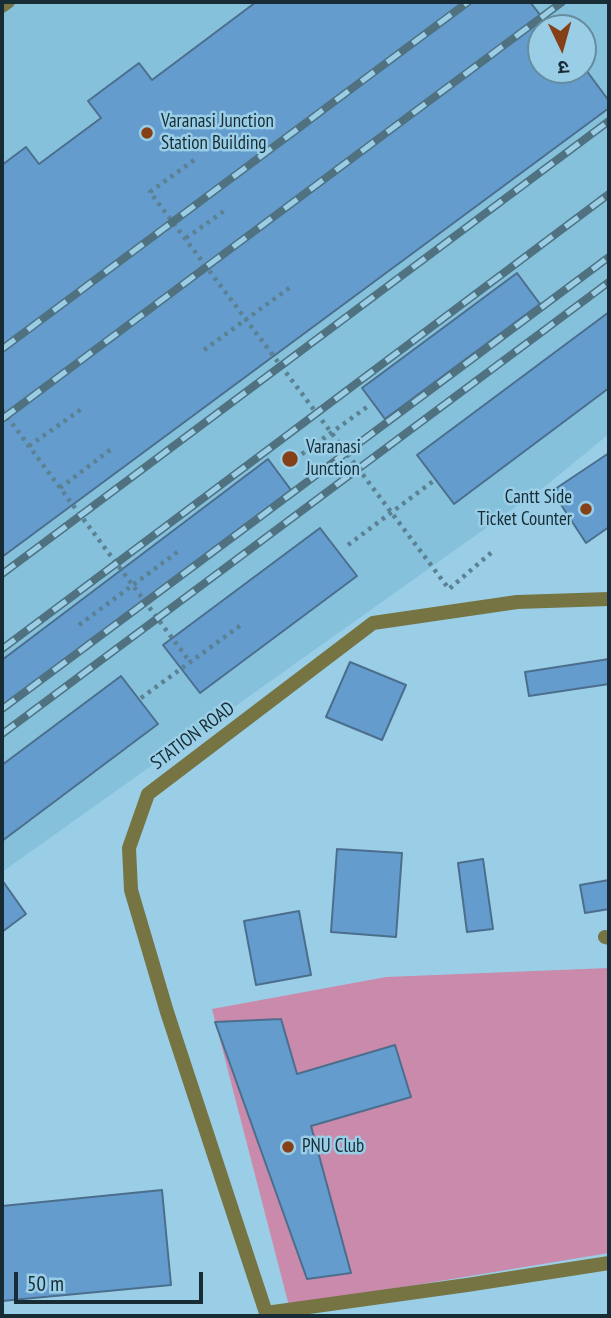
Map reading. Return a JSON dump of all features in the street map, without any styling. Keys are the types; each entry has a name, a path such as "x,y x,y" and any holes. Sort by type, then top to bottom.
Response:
{"street":[{"name":"STATION ROAD","path":"266,1315 167,1012 131,890 129,848 148,794 373,623 517,602 609,599"},
{"path":"266,1315 609,1263"}],"lane":[{"path":"2,7 9,2"}],"path":[{"path":"194,160 150,192 391,513 449,589 492,552"},
{"path":"186,239 227,209"},
{"path":"204,350 292,286"},
{"path":"288,464 367,407"},
{"path":"29,446 83,408"},
{"path":"2,410 190,662"},
{"path":"60,488 114,447"},
{"path":"348,545 436,479"},
{"path":"79,625 180,550"},
{"path":"141,698 241,625"}],"shaded area":[{"name":"Varanasi Junction","path":"2,2 609,2 609,434 548,484 2,872"},
{"path":"609,968 609,1253 289,1306 212,1009 386,977"}],"building":[{"path":"256,2 530,2 539,14 527,14 527,84 596,84 609,101 609,108 2,557 2,165 26,147 39,164 101,118 88,101 139,63 152,80"},
{"path":"517,273 540,304 385,419 362,388"},
{"path":"609,312 609,388 454,504 417,455"},
{"name":"Cantt Side Ticket Counter","path":"609,453 609,527 586,543 552,491"},
{"path":"268,459 291,490 2,706 2,660"},
{"path":"320,528 357,576 200,693 163,645"},
{"path":"609,659 609,684 529,696 525,672"},
{"path":"350,662 406,685 382,740 326,717"},
{"path":"121,676 158,724 2,841 2,765"},
{"path":"337,849 402,853 396,937 331,932"},
{"path":"483,859 493,929 467,932 458,863"},
{"path":"2,880 26,914 2,932"},
{"path":"609,880 609,909 585,913 580,885"},
{"path":"299,911 311,975 256,985 244,921"},
{"name":"PNU Club","path":"281,1019 297,1074 395,1045 411,1097 311,1126 351,1273 307,1279 215,1022"},
{"path":"162,1190 171,1285 2,1301 2,1206"}],"railway":[{"path":"2,349 468,2"},
{"path":"2,419 562,2"},
{"path":"2,574 609,121"},
{"path":"2,649 609,194"},
{"path":"2,709 609,257"},
{"path":"2,734 609,282"}],"place":[{"name":"Varanasi Junction Station Building","path":"147,133"},
{"name":"Varanasi Junction","path":"290,459"},
{"name":"Cantt Side Ticket Counter","path":"586,509"},
{"name":"PNU Club","path":"288,1147"}]}
